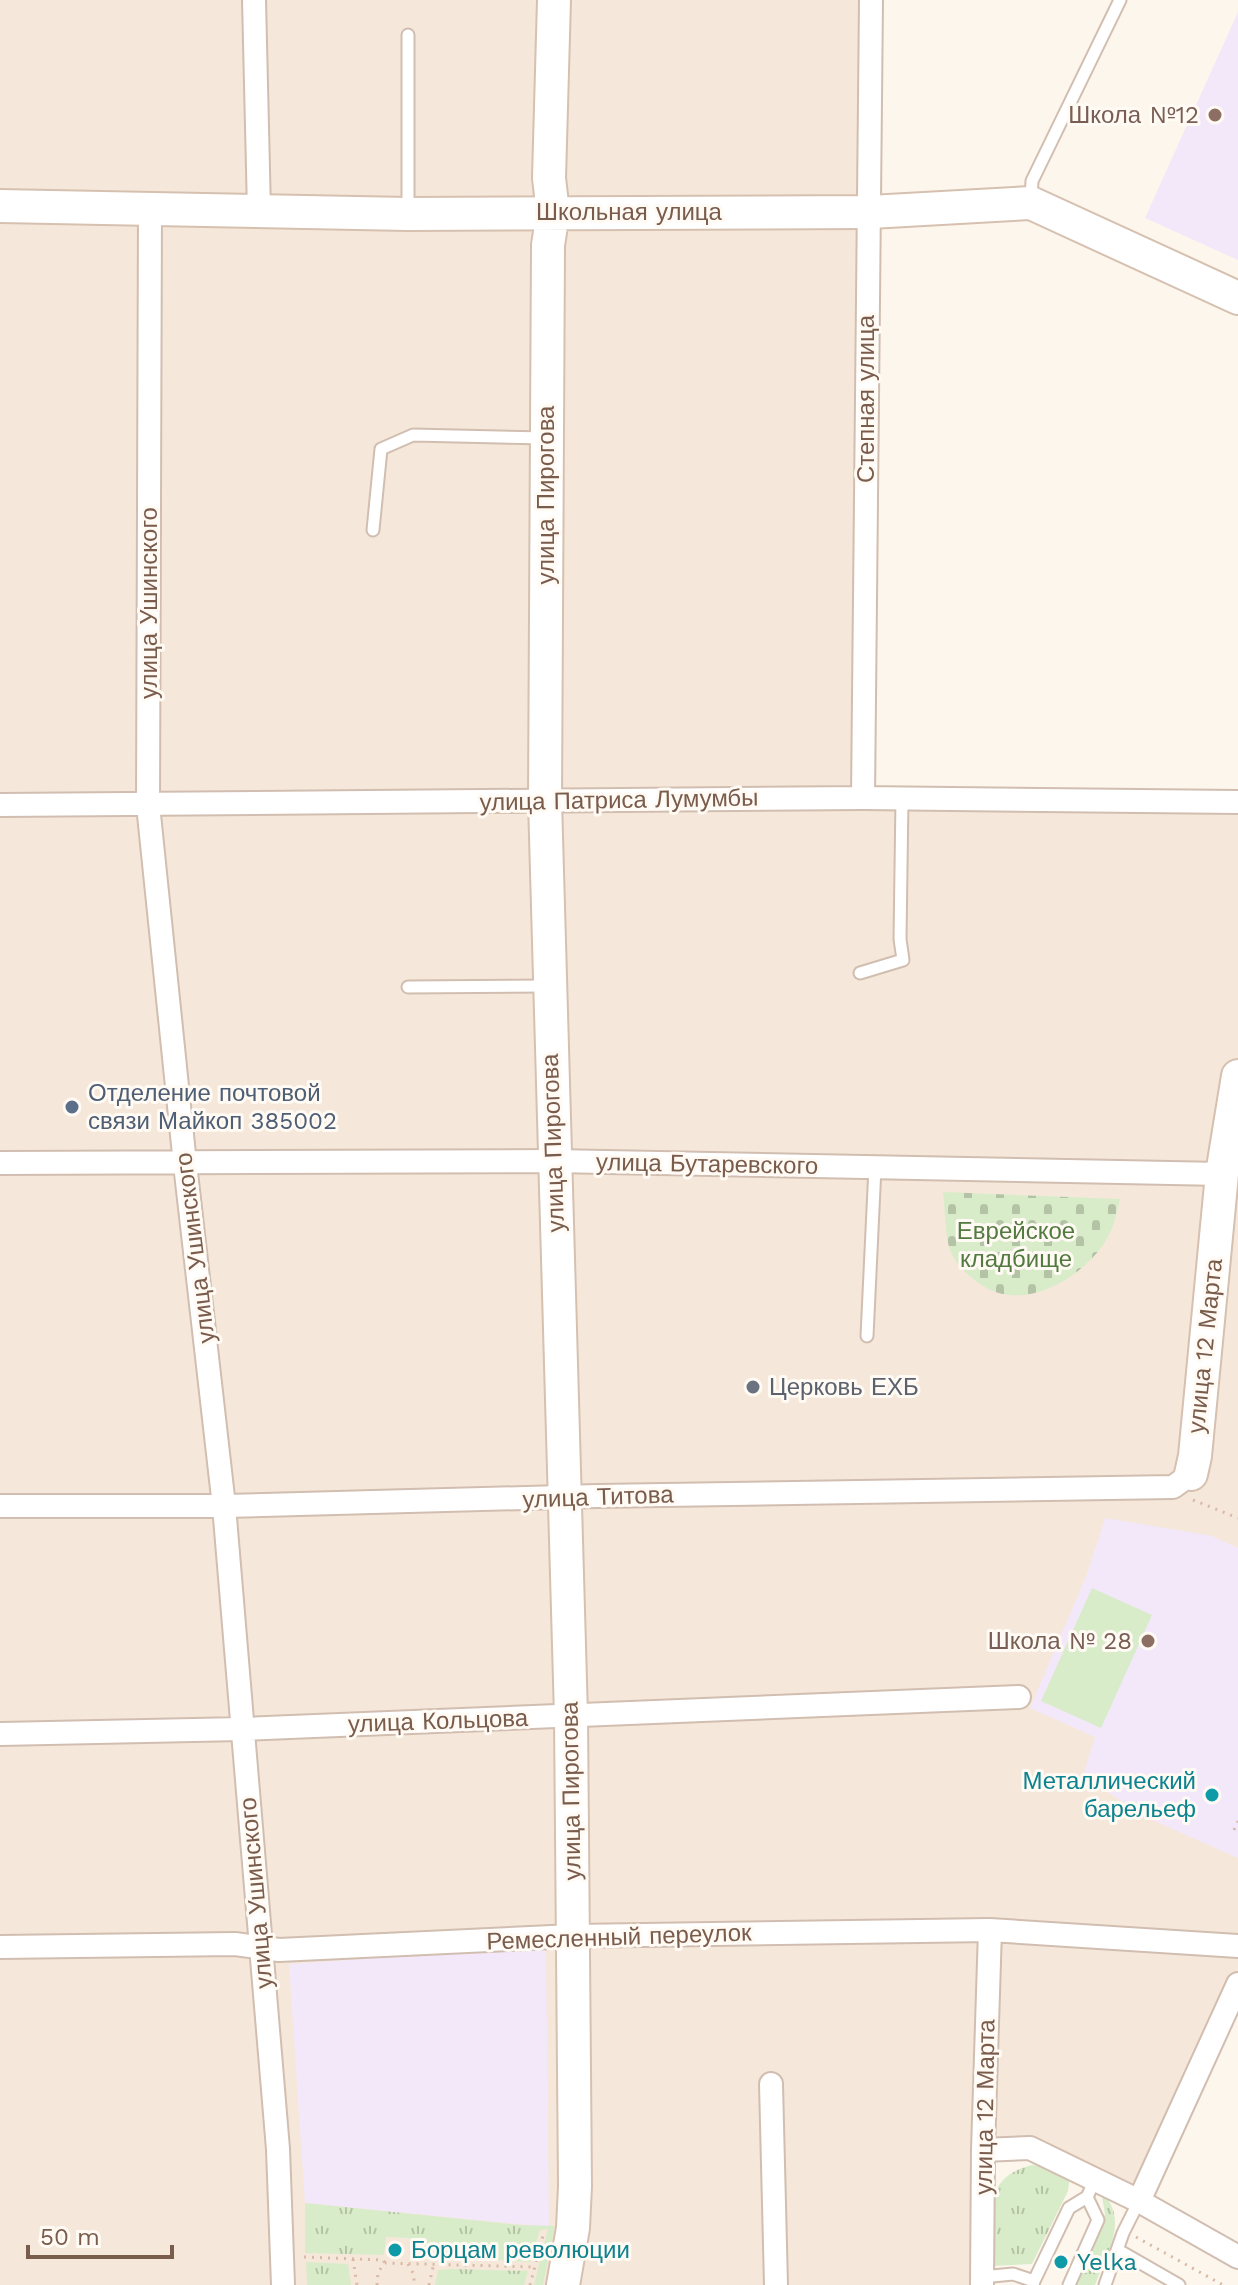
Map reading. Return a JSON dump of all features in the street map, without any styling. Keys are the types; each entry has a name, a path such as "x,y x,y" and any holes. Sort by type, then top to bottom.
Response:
{"street":[{"path":"254,0 259,211"},
{"name":"улица Пирогова","path":"554,0 549,178 553,213 548,245 545,801 571,1716 575,2186 573,2228 563,2285"},
{"name":"Степная улица","path":"863,798 871,0"},
{"name":"Школьная улица","path":"0,206 408,214 870,212 1031,203 1238,298"},
{"name":"улица Ушинского","path":"150,210 148,805 224,1506 278,2149 283,2285"},
{"name":"улица Патриса Лумумбы","path":"0,805 863,798 1238,802"},
{"name":"улица 12 Марта","path":"1182,1480 1195,1456 1222,1174 1238,1076"},
{"name":"улица Бутаревского","path":"0,1163 553,1161 1222,1174"},
{"name":"улица Титова","path":"0,1506 224,1506 1182,1480"},
{"name":"улица Кольцова","path":"0,1734 242,1729 1019,1697"},
{"name":"улица 12 Марта","path":"982,2281 990,1930"},
{"name":"Ремесленный переулок","path":"0,1947 235,1944 279,1950 573,1936 990,1930 1238,1946"},
{"path":"1139,2201 1238,1984"},
{"path":"771,2084 776,2285"},
{"path":"983,2150 1030,2148 1091,2188 1139,2201 1238,2257"}],"lane":[{"path":"1031,203 1032,181 1120,0"},
{"path":"408,35 408,214"},
{"path":"373,530 381,449 413,435 547,438"},
{"path":"860,973 903,960 900,939 902,798"},
{"path":"408,987 549,986"},
{"path":"867,1336 875,1167"},
{"path":"982,2281 1013,2274 1034,2283 1069,2208 1091,2188 1098,2220 1069,2285"},
{"path":"1105,2285 1123,2233 1139,2201"},
{"path":"1118,2250 1179,2285"}],"path":[{"path":"1182,1480 1200,1505 1238,1518"},
{"path":"1234,1830 1238,1821"},
{"path":"530,2285 544,2232"},
{"path":"1123,2233 1134,2236 1223,2285"},
{"path":"300,2257 408,2264 535,2267"},
{"path":"353,2259 357,2285"},
{"path":"377,2285 378,2272 385,2263"},
{"path":"429,2285 434,2263"},
{"path":"408,2264 414,2275 414,2285"}],"shaded area":[{"path":"0,0 871,0 863,798 1238,802 1238,1984 1139,2201 1030,2148 983,2150 982,2285 0,2285"},
{"name":"Школа №12","path":"1238,12 1238,260 1145,218"},
{"name":"Школа № 28","path":"1105,1518 1212,1536 1238,1548 1238,1858 1148,1818 1083,1776 1095,1737 1030,1708 1087,1574"},
{"path":"546,1947 549,2227 305,2203 289,1964"}],"green space":[{"name":"Еврейское кладбище","path":"943,1192 1120,1199 1106,1240 1078,1271 1045,1290 1027,1295 1009,1295 992,1291 976,1281 957,1262 948,1241"},
{"path":"1092,1588 1152,1615 1101,1728 1041,1701"},
{"path":"1032,2165 1049,2167 1070,2176 1068,2191 1032,2264 990,2266 990,2218 996,2191 1003,2180 1015,2171"},
{"path":"1101,2191 1114,2213 1110,2248 1095,2285 1075,2285 1105,2214"},
{"path":"305,2203 555,2226 543,2285 534,2285 548,2229 540,2230 530,2262 409,2255 410,2238 386,2237 384,2255 305,2253"},
{"path":"306,2262 348,2264 351,2285 307,2285"},
{"path":"438,2270 528,2271 524,2285 435,2285"}],"place":[{"name":"Школа №12","path":"1215,115"},
{"name":"Отделение почтовой связи Майкоп 385002","path":"72,1107"},
{"name":"Церковь ЕХБ","path":"753,1387"},
{"name":"Школа № 28","path":"1148,1641"},
{"name":"Металлический барельеф","path":"1212,1795"},
{"name":"Борцам революции","path":"395,2250"},
{"name":"Yelka","path":"1061,2262"}]}
